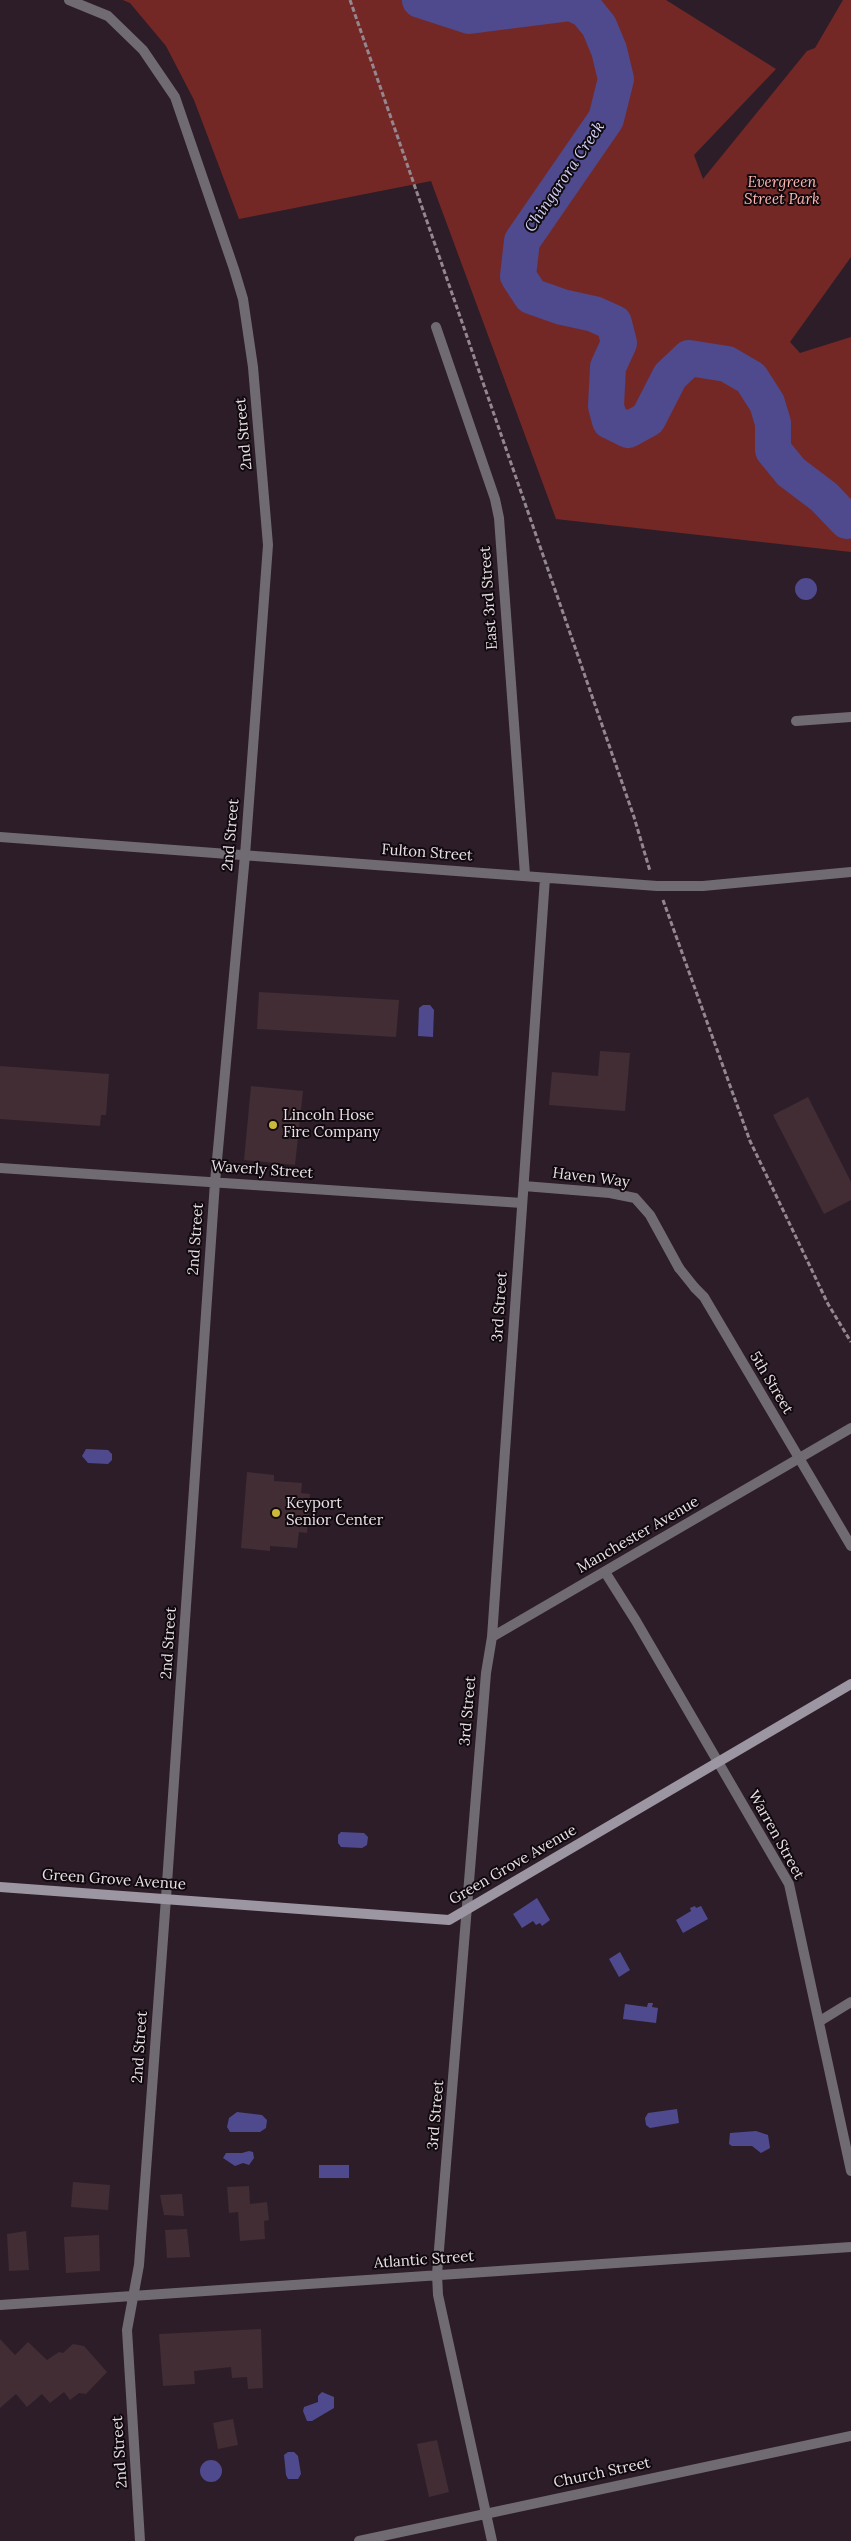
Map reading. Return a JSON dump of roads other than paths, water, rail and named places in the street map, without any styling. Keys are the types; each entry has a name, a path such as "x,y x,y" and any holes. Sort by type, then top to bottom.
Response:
{"street":[{"name":"2nd Street","path":"69,0 108,16 143,50 174,97 234,268 243,299 253,367 268,545 245,855 215,1182 139,2265 128,2330 140,2541"},
{"name":"East 3rd Street","path":"436,327 497,508 525,875"},
{"path":"796,721 851,717"},
{"name":"Fulton Street","path":"0,837 657,886 703,886 851,872"},
{"name":"3rd Street","path":"492,2541 438,2295 437,2274 486,1673 492,1636 546,878"},
{"name":"Waverly Street","path":"0,1168 522,1203"},
{"name":"Haven Way","path":"524,1186 610,1193 635,1198 650,1215 662,1239"},
{"name":"5th Street","path":"662,1239 679,1268 704,1298 851,1546"},
{"name":"Manchester Avenue","path":"492,1636 851,1428"},
{"name":"Warren Street","path":"605,1572 636,1621 790,1884 851,2171"},
{"name":"Green Grove Avenue","path":"0,1887 449,1920 851,1684"},
{"path":"820,2021 851,2002"},
{"name":"Atlantic Street","path":"0,2305 851,2247"},
{"name":"Church Street","path":"359,2541 851,2436"}],"waterway":[{"name":"Chingarora Creek","path":"420,0 469,16 571,3 586,10 599,26 609,50 616,79 606,119 522,241 518,276 531,296 562,307 594,314 614,323 619,343 608,367 606,406 610,421 628,430 648,419 670,376 689,358 727,364 751,378 767,403 773,423 773,450 791,472 824,497 847,521"}],"place":[{"name":"Lincoln Hose Fire Company","path":"273,1125"},
{"name":"Keyport Senior Center","path":"276,1513"}],"park label":[{"name":"Evergreen Street Park","path":"782,192"}]}
